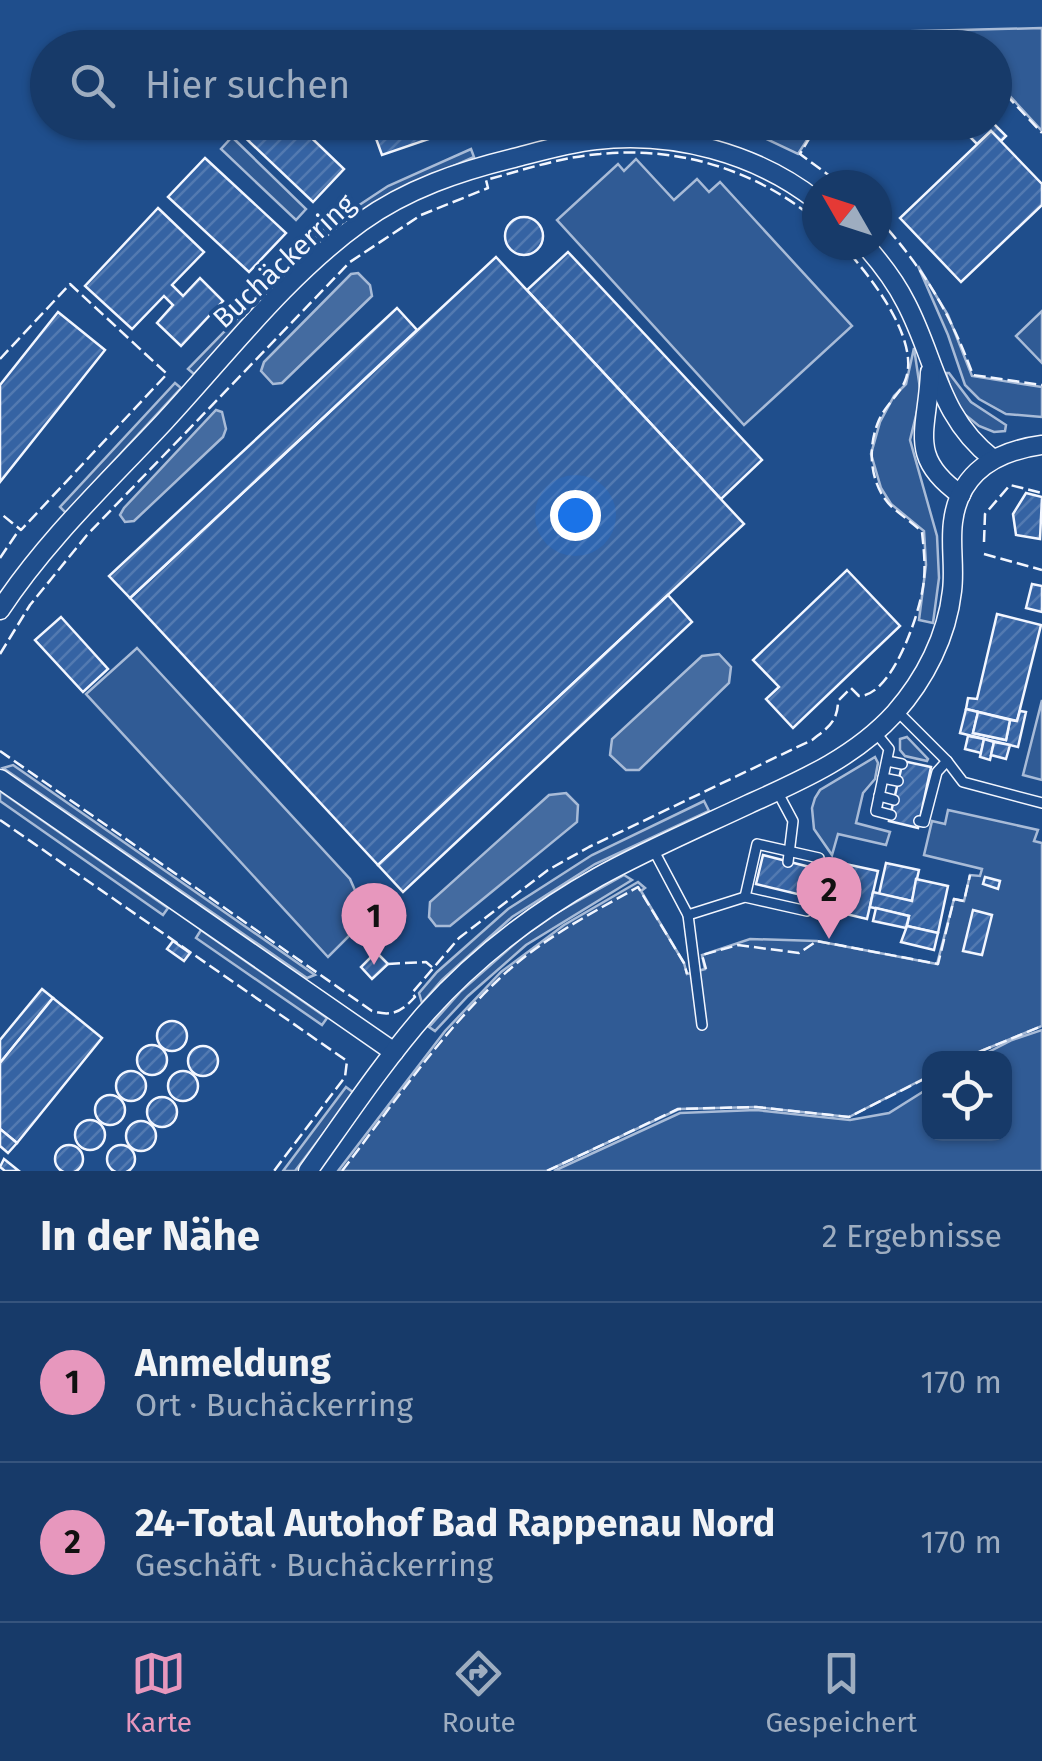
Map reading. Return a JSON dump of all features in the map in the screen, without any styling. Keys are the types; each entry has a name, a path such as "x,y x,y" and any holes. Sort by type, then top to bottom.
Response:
{"street":[{"name":"Buchäckerring","path":"0,610 40,555 258,318 359,224 426,185 472,168 563,146 613,140"},
{"name":"Buchäckerring","path":"672,140 718,150 762,168 802,192"},
{"path":"878,260 907,304 950,414 992,460"},
{"path":"930,367 924,456 932,470 961,494"},
{"path":"308,1171 427,1012 512,932 653,849 836,763 876,733 923,675 943,632 953,589 952,524 961,494 968,482 1005,452 1042,445"},
{"path":"0,779 394,1052"}],"lane":[{"path":"896,711 947,761 962,782 1042,803"},
{"path":"876,733 889,749 876,811 891,814"},
{"path":"887,761 902,764"},
{"path":"919,821 924,822 934,771 947,761"},
{"path":"883,778 898,781"},
{"path":"777,791 793,820 790,857"},
{"path":"879,796 894,800"},
{"path":"746,897 757,844 773,853 802,860 819,858 816,868"},
{"path":"653,849 688,916 702,1024"},
{"path":"763,901 766,886"},
{"path":"779,904 782,890"},
{"path":"792,907 795,893"},
{"path":"688,916 746,897 807,911 810,897"}],"shaded area":[{"path":"1042,28 1042,131 1012,98 1012,30 963,30"},
{"path":"229,140 235,140 306,209 296,220 221,149"},
{"path":"768,140 807,140 798,154"},
{"path":"471,149 474,157 392,193 251,314 194,374 188,369 326,227 388,186"},
{"path":"636,159 674,200 697,179 709,192 720,182 852,326 744,425 557,220 618,164 624,171"},
{"path":"918,266 948,315 972,376 1042,387 1042,417 1006,414 979,399 965,385"},
{"path":"358,273 370,285 372,296 282,383 273,384 261,371 264,362 351,274"},
{"path":"1042,311 1042,363 1016,336"},
{"path":"914,348 921,395 910,440 937,536 939,578 933,623 919,620 926,565 924,531 891,504 881,488 871,454 880,422 894,396 906,384"},
{"path":"946,373 971,402 1006,425 1005,431 994,432 979,426 963,413 953,398"},
{"path":"175,383 181,388 66,513 60,507"},
{"path":"216,410 222,412 226,429 223,437 134,521 125,522 120,515 124,508"},
{"path":"137,648 350,879 361,904 360,917 353,932 328,957 86,694"},
{"path":"719,654 731,667 729,683 639,770 626,770 610,755 612,739 702,656"},
{"path":"1042,700 1042,780 1023,775"},
{"path":"907,737 927,761 905,756 900,750 900,739"},
{"path":"875,757 875,779 863,793 856,823 890,832 886,845 838,834 832,855 814,829 815,798 820,790"},
{"path":"13,765 315,975 307,978 3,768"},
{"path":"0,791 168,908 163,915 0,801"},
{"path":"566,793 578,805 577,822 450,926 436,926 429,917 430,902 549,795"},
{"path":"704,801 709,811 595,864 512,917 422,1003 419,993 437,972 508,909 592,855"},
{"path":"948,810 1038,830 1034,841 1042,843 1042,1026 981,1051 922,1051 922,1080 849,1117 756,1107 679,1109 547,1171 338,1171 445,1031 501,972 564,925 638,882 645,888 641,891 687,974 705,969 702,955 750,939 817,941 937,964 954,899 964,901 970,875 980,876 982,869 924,855 932,821 945,824"},
{"path":"624,875 632,880 526,945 435,1031 429,1027 461,991 521,938"},
{"path":"201,930 327,1018 322,1025 196,938"},
{"path":"1042,1030 1042,1171 554,1171 680,1113 756,1110 850,1120 889,1113 922,1092 922,1141 1012,1141 1012,1051 991,1051"},
{"path":"346,1087 354,1093 295,1171 283,1171"}],"building":[{"path":"248,140 314,140 344,169 313,202"},
{"path":"377,140 426,140 382,155"},
{"path":"982,140 1000,140 1042,184 1042,205 961,282 900,218"},
{"path":"205,158 286,233 249,272 168,197"},
{"path":"158,208 204,252 172,285 183,296 200,278 223,301 181,346 157,323 173,305 164,296 132,329 85,286"},
{"path":"524,217 538,222 543,236 538,250 524,255 510,250 505,236 510,222"},
{"path":"568,252 762,460 721,499 527,290"},
{"path":"496,257 744,524 378,865 130,598"},
{"path":"397,308 417,330 130,598 109,576"},
{"path":"58,312 105,350 0,482 0,385"},
{"path":"1026,493 1042,497 1040,539 1016,535 1013,514"},
{"path":"847,570 900,626 793,728 766,699 779,687 753,660"},
{"path":"1032,584 1042,586 1042,612 1026,608"},
{"path":"668,595 692,622 403,892 378,865"},
{"path":"997,614 1041,625 1017,721 966,709 968,698 977,699"},
{"path":"61,617 108,669 83,692 35,640"},
{"path":"966,709 978,712 973,733 1006,740 1010,720 1017,721 1020,711 1026,712 1018,747 960,733"},
{"path":"978,712 1010,720 1006,740 973,733"},
{"path":"968,736 984,739 981,753 965,749"},
{"path":"984,739 994,742 990,760 980,757"},
{"path":"994,742 1010,745 1006,759 991,755"},
{"path":"903,761 931,767 918,828 889,821"},
{"path":"763,855 825,871 818,899 756,884"},
{"path":"836,862 878,871 867,919 825,909"},
{"path":"886,863 919,870 912,901 879,894"},
{"path":"985,877 1000,881 998,889 983,884"},
{"path":"916,879 948,886 938,933 907,926 909,916 870,907 873,892 912,901"},
{"path":"876,908 909,916 906,928 873,921"},
{"path":"973,910 992,915 982,955 963,951"},
{"path":"907,926 938,933 934,950 901,942"},
{"path":"173,941 190,953 184,961 167,949"},
{"path":"376,952 388,964 372,979 361,967"},
{"path":"42,989 53,998 0,1063 0,1040"},
{"path":"53,998 102,1038 17,1143 0,1129 0,1063"},
{"path":"172,1021 183,1025 187,1036 183,1047 172,1051 161,1047 157,1036 161,1025"},
{"path":"152,1045 163,1049 167,1060 163,1071 152,1075 141,1071 137,1060 141,1049"},
{"path":"203,1046 214,1050 218,1061 214,1072 203,1076 192,1072 188,1061 192,1050"},
{"path":"131,1071 142,1075 146,1086 142,1097 131,1101 120,1097 116,1086 120,1075"},
{"path":"183,1071 194,1075 198,1086 194,1097 183,1101 172,1097 168,1086 172,1075"},
{"path":"110,1095 121,1099 125,1110 121,1121 110,1125 99,1121 95,1110 99,1099"},
{"path":"162,1097 173,1101 177,1112 173,1123 162,1127 151,1123 147,1112 151,1101"},
{"path":"90,1120 101,1124 105,1135 101,1146 90,1150 79,1146 75,1135 79,1124"},
{"path":"141,1121 152,1125 156,1136 152,1147 141,1151 130,1147 126,1136 130,1125"},
{"path":"0,1129 17,1143 8,1153 0,1146"},
{"path":"63,1146 75,1146 82,1153 82,1165 76,1171 62,1171 56,1165 56,1153"},
{"path":"115,1146 127,1146 134,1153 134,1165 128,1171 114,1171 108,1165 108,1153"},
{"path":"4,1159 19,1171 0,1167"}],"fence":[{"path":"1012,101 1042,133"},
{"path":"808,140 800,154 822,170"},
{"path":"0,654 30,605 87,535 350,262 421,215 488,188 486,180 542,164 629,152 715,165 769,188 802,209"},
{"path":"892,235 933,291 973,375 1042,385"},
{"path":"0,751 372,1011 401,1010 459,938 548,870 812,740 831,724 838,701 851,688 859,696 871,692 893,669 910,634 920,600 924,573 922,532 884,498 875,477 872,454 879,420 903,385 908,365 906,346 890,308 855,260"},
{"path":"0,359 70,284 167,374 21,530 0,513"},
{"path":"984,542 985,514 1010,485 1042,493"},
{"path":"0,558 19,530"},
{"path":"984,554 1042,570"},
{"path":"0,820 347,1061 345,1077 274,1171"},
{"path":"706,969 702,955 738,945 799,953 817,941 938,964 954,899 964,901 970,875"},
{"path":"342,1171 416,1072 476,1002 530,953 602,907 638,887 687,974"},
{"path":"388,964 426,962 433,968"},
{"path":"981,1051 1042,1026"},
{"path":"547,1171 678,1109 756,1107 849,1117 922,1080"}],"place":[{"name":"24-Total Autohof Bad Rappenau Nord","path":"829,939"},
{"name":"Anmeldung","path":"374,965"}]}
